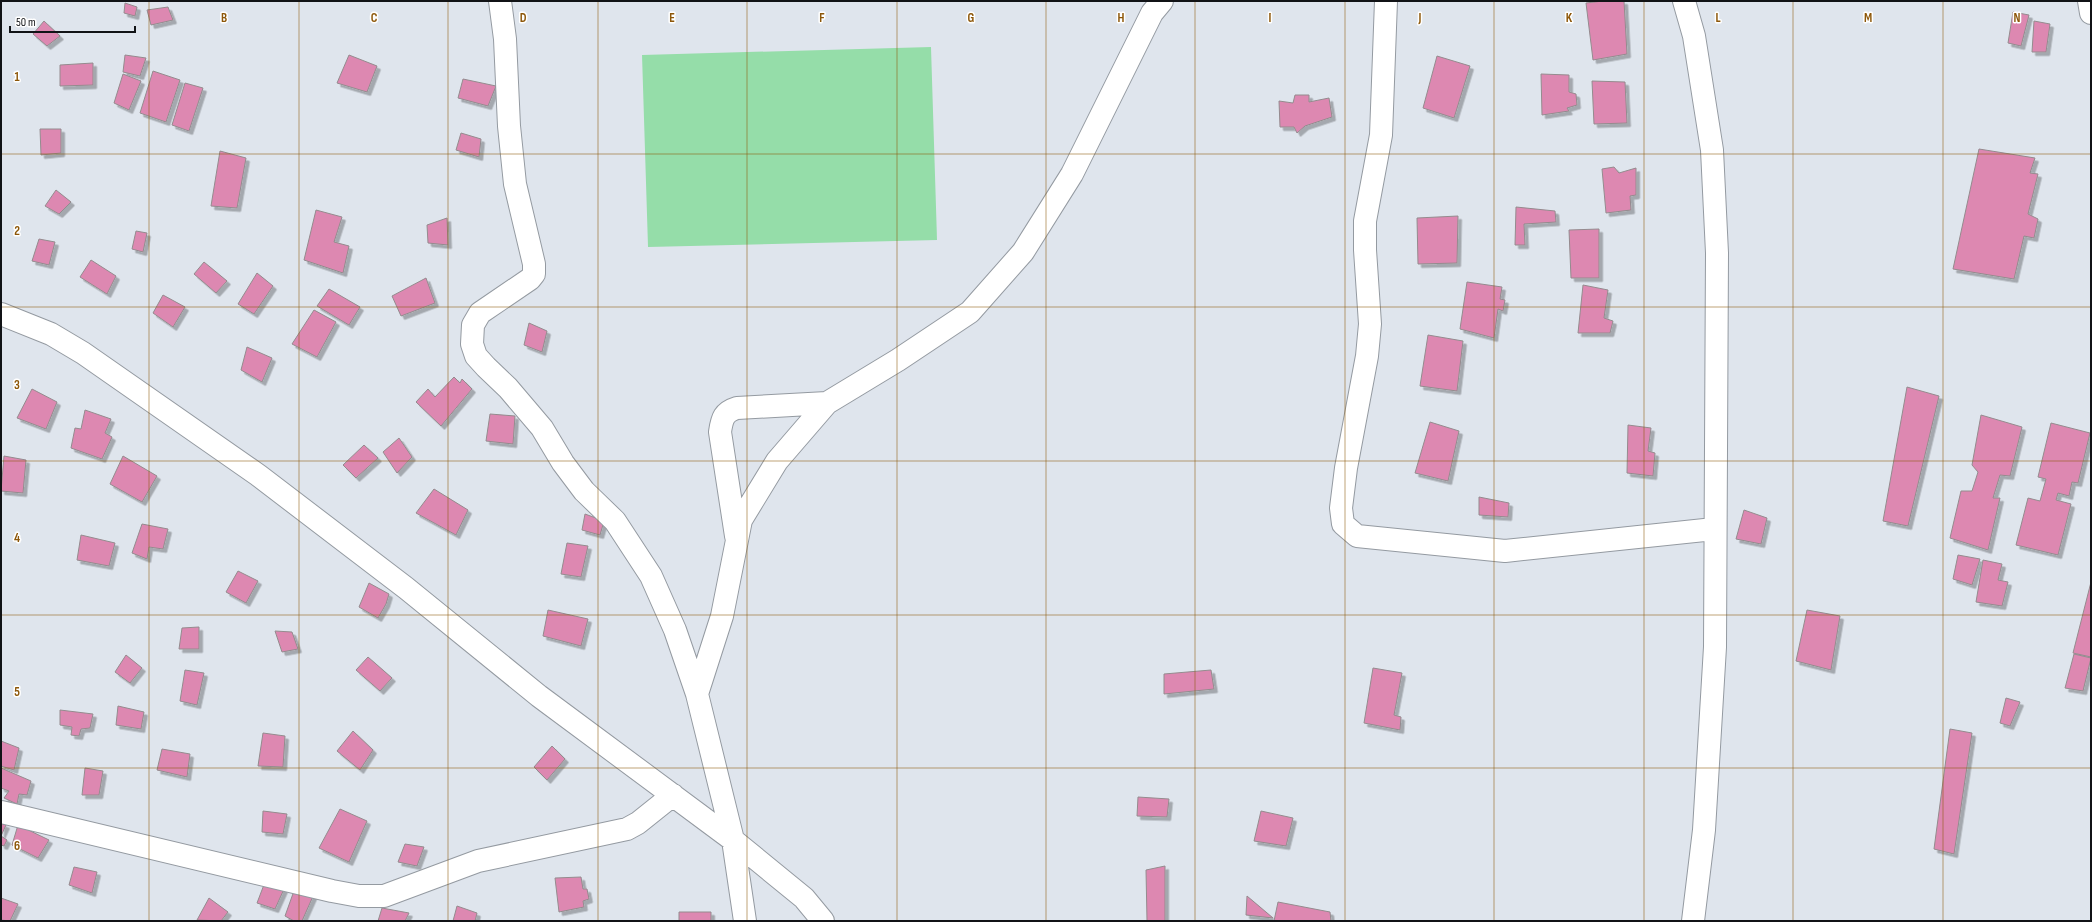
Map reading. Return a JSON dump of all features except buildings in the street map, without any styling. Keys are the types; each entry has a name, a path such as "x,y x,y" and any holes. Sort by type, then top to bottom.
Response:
{"street":[{"path":"500,1 505,39 508,126 514,184 534,264 534,274 530,279 480,313 473,325 472,344 476,356 508,388 542,428 563,463 584,491 615,521 651,576 675,630 697,694 733,840 745,921"},
{"path":"697,694 722,616 736,537 741,520 777,461 827,403 898,360 970,312 1024,252 1072,174 1152,13 1162,1"},
{"path":"1386,1 1381,135 1366,221 1365,250 1370,324 1367,356 1346,468 1341,508 1343,524 1357,536 1505,551 1714,529"},
{"path":"1684,1 1694,36 1712,150 1717,253 1714,529 1715,647 1704,830 1693,921"},
{"path":"2089,1 2091,13"},
{"path":"1,314 51,334 83,353 258,475 406,588 539,696 733,840 804,898 823,921"},
{"path":"736,537 720,432 722,419 727,411 737,408 827,403"},
{"path":"1,812 332,891 359,896 384,896 478,861 627,829 638,823 673,795"}],"green space":[{"path":"931,47 937,240 648,247 642,55"}]}
